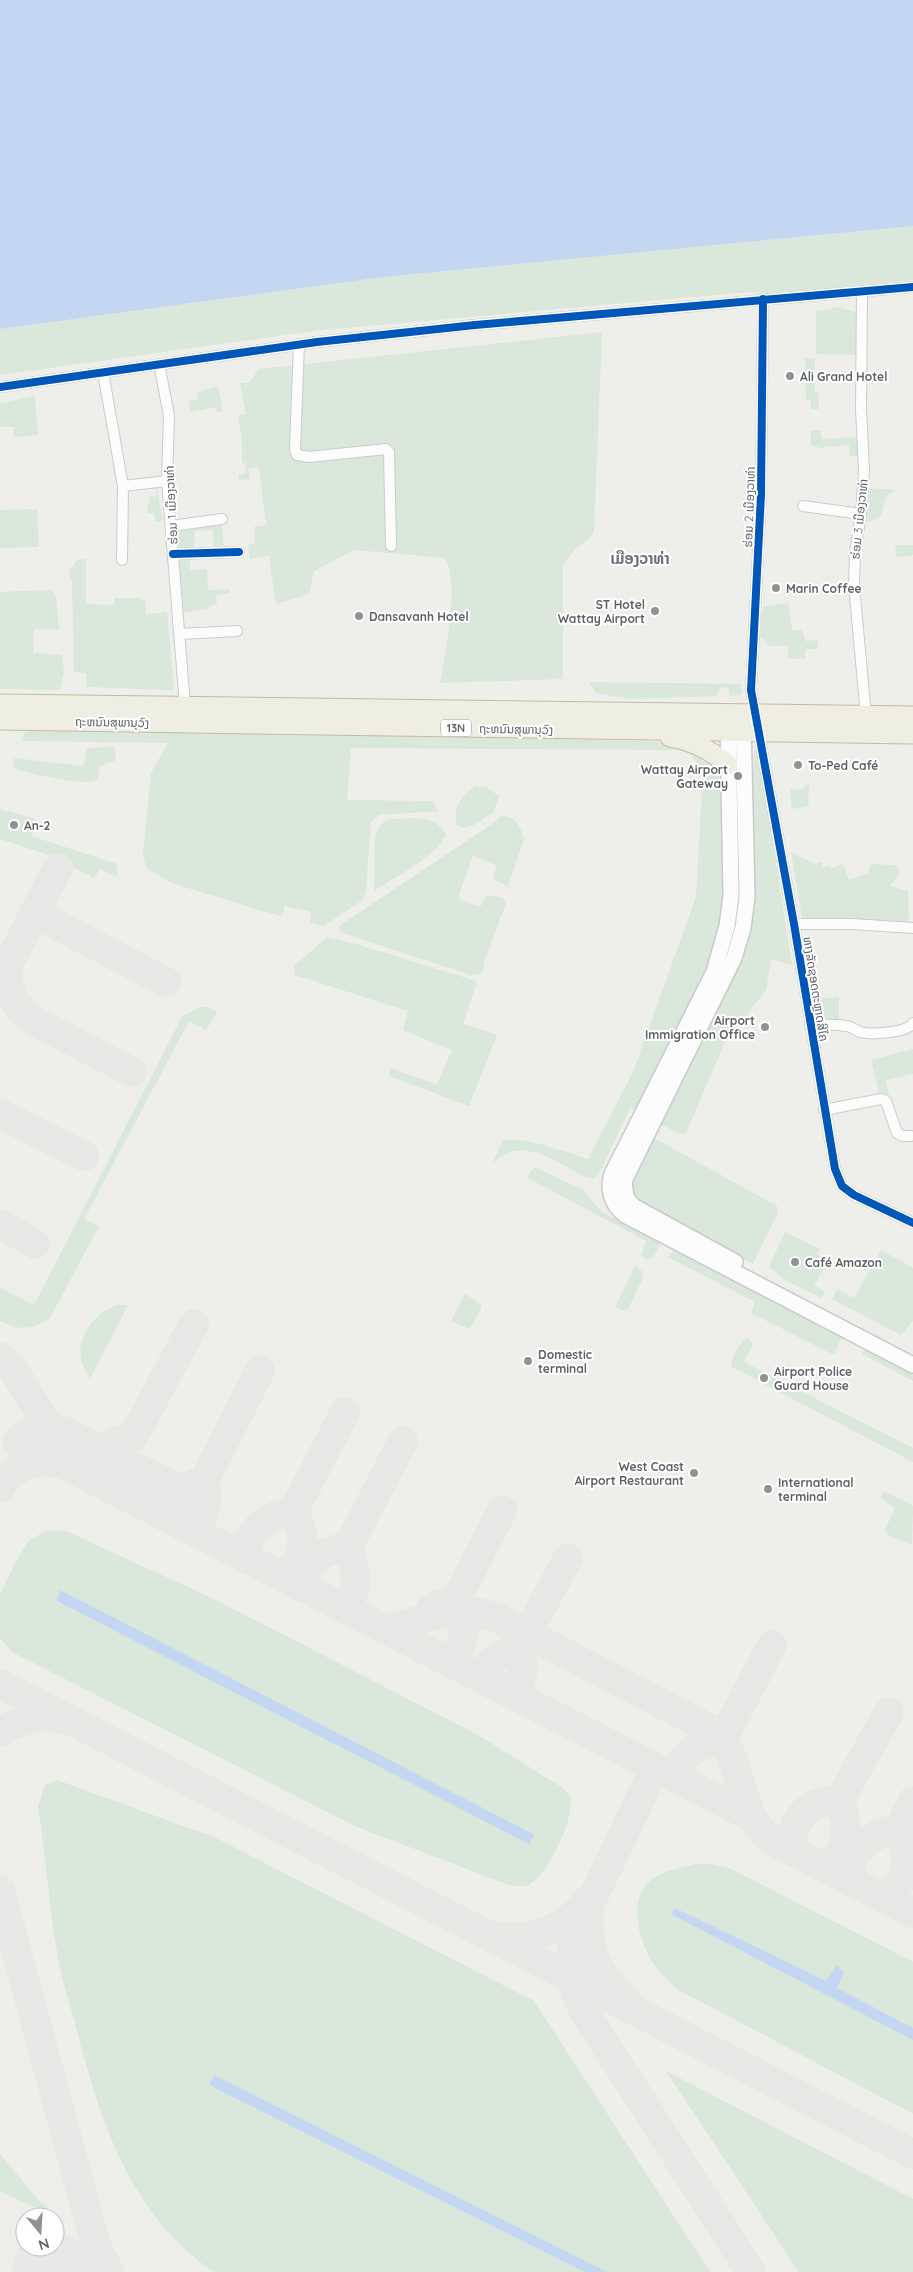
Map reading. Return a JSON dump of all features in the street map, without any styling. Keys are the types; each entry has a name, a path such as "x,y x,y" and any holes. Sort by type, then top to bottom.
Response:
{"highway":[{"name":"ຖະຫນົນສຸພານຸວົງ","path":"0,704 185,706 743,722 913,734"},
{"name":"ຖະຫນົນສຸພານຸວົງ","path":"0,720 567,730 866,716 913,716"},
{"path":"567,730 586,734 664,736 691,741 716,755 728,765"}],"street":[{"path":"0,387 299,344 475,325 913,286"},
{"name":"ຮ່ອມ 3 ເມືອງວາທ່າ","path":"862,291 861,409 864,471 861,514 855,553 854,585 866,716"},
{"name":"ຮ່ອມ 2 ເມືອງວາທ່າ","path":"743,722 751,690 761,495 763,299"},
{"path":"299,344 295,449 297,455 309,457 386,450 389,452 392,546"},
{"name":"ຮ່ອມ 1 ເມືອງວາທ່າ","path":"159,364 169,416 168,481 185,706"},
{"path":"103,372 123,486 122,560"},
{"path":"123,486 168,481"},
{"path":"803,506 861,514"},
{"path":"171,526 222,519"},
{"path":"173,554 239,552"},
{"path":"180,634 237,631"},
{"path":"715,982 727,926 731,896 728,765 743,722"},
{"path":"743,722 747,878 743,928 734,958 715,982 644,1126 610,1181 613,1200 619,1210 668,1239 913,1365"},
{"name":"ທາງລັດຊອດຕະຫຼາດສີໄຄ","path":"743,722 794,924 835,1169 842,1186 854,1195 913,1223"},
{"path":"730,877 747,878"},
{"path":"794,924 852,924 913,928"},
{"path":"810,1025 848,1026 861,1032 873,1034 902,1030 911,1027 913,1023"},
{"path":"824,1110 881,1098 886,1101 898,1133 903,1136 911,1136"},
{"path":"644,1126 624,1181 626,1197 633,1206 861,1330 913,1356"}],"green space":[{"path":"913,226 913,280 770,294 750,292 313,331 0,375 0,329 384,277"},
{"path":"839,307 857,313 857,355 816,354 816,311"},
{"path":"602,332 594,531 591,537 574,550 563,565 563,679 440,683 448,637 451,600 449,569 445,558 354,550 314,571 309,594 276,604 269,556 250,559 248,545 255,544 254,527 266,525 259,467 248,468 250,479 239,480 238,475 246,473 245,463 242,463 242,441 238,416 246,414 240,383 249,383 259,369"},
{"path":"805,358 815,358 815,392 819,393 819,409 811,409 811,400 806,400"},
{"path":"218,386 223,412 216,412 215,407 191,412 188,401 198,399 197,392"},
{"path":"35,396 38,435 14,437 14,427 0,427 0,403"},
{"path":"821,430 822,439 854,437 858,443 858,456 850,456 849,445 824,447 824,449 811,445 811,431"},
{"path":"155,488 157,488 163,521 158,522 155,521 154,513 148,513 147,505 150,504 149,497 157,496"},
{"path":"868,488 896,490 887,495 880,516 873,521 867,522"},
{"path":"37,509 39,547 0,548 0,510"},
{"path":"221,523 224,545 214,546 213,530 195,531 194,547 180,549 177,532"},
{"path":"895,545 913,545 913,555 897,557"},
{"path":"190,558 190,570 207,569 208,590 229,589 230,593 216,595 217,603 209,606 209,609 184,612 178,561"},
{"path":"86,559 86,604 114,605 114,598 141,598 141,600 145,600 146,614 167,612 174,690 86,687 86,673 74,672 72,582 69,572 77,560"},
{"path":"51,590 56,597 59,630 34,629 33,653 62,655 64,672 60,690 0,689 0,592"},
{"path":"788,603 792,630 802,630 805,641 818,640 818,649 806,649 805,659 788,659 788,646 770,646 760,636 763,607"},
{"path":"589,682 740,684 742,689 741,695 730,696 728,687 720,688 717,696 629,699 596,693"},
{"path":"29,731 491,737 671,742 696,751 722,771 754,770 754,750 758,749 792,965 771,959 766,990 725,1042 686,1133 680,1134 630,1108 600,1172 593,1179 584,1177 550,1158 527,1151 515,1151 504,1155 493,1163 502,1141 510,1140 532,1142 588,1159 633,1072 696,897 703,771 691,755 679,750 351,748 347,800 433,801 438,811 379,815 371,822 366,890 363,900 323,926 310,923 311,912 284,906 284,912 280,916 171,883 146,867 143,855 151,773 168,743 22,741 24,733"},
{"path":"114,746 116,760 99,767 98,778 92,782 71,781 15,769 13,762 15,758 81,766 84,763 87,749"},
{"path":"809,785 808,804 810,806 792,809 790,790 804,789 804,786"},
{"path":"475,786 486,787 499,796 494,812 474,825 464,828 456,825 457,807 465,795"},
{"path":"0,809 36,819 31,838 34,837 115,863 117,877 100,869 94,878 51,856 0,839"},
{"path":"501,816 510,817 517,822 524,839 508,886 493,879 497,866 473,855 458,898 480,907 487,895 503,898 506,903 484,962 484,970 479,974 471,975 340,932 339,926 492,824"},
{"path":"414,818 429,820 436,823 446,835 441,843 424,859 374,891 375,837 380,825 389,819"},
{"path":"791,852 815,864 821,862 823,868 829,866 830,869 843,864 849,880 868,874 871,864 896,865 900,873 890,886 908,891 909,922 870,920 803,923"},
{"path":"327,937 476,981 463,1024 497,1035 469,1106 389,1076 391,1068 437,1085 452,1050 403,1030 408,1011 295,975 294,966"},
{"path":"839,997 839,1028 816,1026 812,999"},
{"path":"199,1007 206,1007 217,1012 206,1030 189,1021 84,1219 99,1226 50,1318 38,1325 25,1328 19,1328 0,1321 0,1288 34,1305 182,1017"},
{"path":"913,1049 913,1074 886,1080 889,1095 880,1096 871,1060"},
{"path":"654,1138 777,1206 778,1212 753,1264 641,1204 633,1187 634,1179 640,1162"},
{"path":"535,1167 583,1190 602,1212 662,1241 653,1258 647,1260 641,1255 646,1241 528,1178 529,1173"},
{"path":"785,1232 820,1249 817,1254 821,1257 817,1265 824,1268 814,1285 825,1291 822,1298 786,1281 769,1267"},
{"path":"674,1250 842,1335 835,1353 832,1354 753,1314 755,1302 668,1257"},
{"path":"881,1250 913,1268 913,1321 901,1335 832,1299 837,1289 854,1298"},
{"path":"635,1266 642,1271 643,1278 628,1309 621,1310 615,1307"},
{"path":"465,1294 481,1304 481,1308 470,1329 451,1321"},
{"path":"128,1305 90,1379 80,1354 83,1337 92,1323 105,1311 112,1307"},
{"path":"745,1339 749,1339 753,1344 744,1362 913,1448 913,1462 732,1367 731,1364 735,1354"},
{"path":"866,1347 913,1372 913,1381 862,1354"},
{"path":"884,1491 913,1506 912,1545 888,1535 885,1530 895,1508 880,1498"},
{"path":"46,1531 68,1532 214,1599 478,1735 563,1788 570,1797 569,1818 558,1846 543,1871 536,1880 528,1885 509,1885 357,1827 12,1652 0,1638 0,1595 28,1541"},
{"path":"57,1780 216,1838 534,2001 710,2272 214,2272 185,2249 160,2223 140,2194 122,2163 96,2097 60,1966 52,1920 38,1807 45,1785"},
{"path":"695,1864 710,1864 729,1868 913,1962 913,2114 677,1989 658,1970 647,1952 639,1930 638,1907 640,1897 648,1883 660,1874"},
{"path":"666,2071 913,2199 913,2272 799,2272"},
{"path":"0,2154 41,2203 47,2207 34,2207 0,2191"}],"water":[{"path":"0,0 913,0 913,226 384,277 0,329"},
{"path":"60,1590 535,1835 529,1844 57,1601"},
{"path":"675,1908 826,1981 837,1965 844,1972 837,1988 913,2028 913,2040 671,1914"},
{"path":"214,2075 607,2272 585,2272 209,2085"}],"taxiway":[{"path":"0,980 58,868"},
{"path":"34,913 166,982"},
{"path":"8,964 8,981 12,996 27,1015 34,1021 132,1072"},
{"path":"0,1114 84,1156"},
{"path":"0,1224 35,1244"},
{"path":"88,1476 94,1459 103,1448 133,1437 194,1324"},
{"path":"0,1357 12,1368 58,1442"},
{"path":"175,1508 185,1490 193,1484 204,1481 260,1370"},
{"path":"245,1558 249,1539 260,1526 267,1520 293,1512 345,1412"},
{"path":"17,1442 27,1434 38,1430 63,1431 183,1491"},
{"path":"301,1587 308,1569 317,1558 330,1551 348,1547 403,1441"},
{"path":"0,1488 12,1474 27,1465 45,1462 63,1464 752,1817 771,1840 913,1913"},
{"path":"189,1529 200,1520 205,1508 204,1481"},
{"path":"431,1609 441,1604 455,1602 502,1510"},
{"path":"285,1576 297,1562 302,1546 301,1528 293,1512"},
{"path":"343,1608 349,1601 355,1587 355,1571 348,1547"},
{"path":"482,1679 491,1662 506,1652 519,1649 568,1558"},
{"path":"449,1662 459,1648 463,1634 462,1618 455,1602"},
{"path":"385,1630 428,1617 454,1612 483,1614 499,1619 712,1730 728,1750 752,1817"},
{"path":"675,1778 681,1762 692,1751 713,1741 722,1740 772,1645"},
{"path":"513,1695 519,1684 523,1667 519,1649"},
{"path":"0,1684 913,2154"},
{"path":"792,1851 792,1839 798,1820 810,1808 840,1799 889,1712"},
{"path":"0,1732 15,1724 39,1717 64,1719"},
{"path":"655,1768 575,1935 572,1946 571,1975 576,1994 585,2013 751,2272"},
{"path":"829,1864 841,1850 846,1834 840,1799"},
{"path":"851,1882 850,1871 852,1861 857,1852 870,1839 879,1834 899,1829 913,1801"},
{"path":"883,1898 899,1883 906,1867 905,1849 899,1829"},
{"path":"0,1890 96,2246 109,2272"},
{"path":"492,1936 519,1937 545,1932 568,1920 587,1901"},
{"path":"589,1912 590,1939 596,1961 609,1982 627,2001"}],"runway":[{"path":"50,2269 56,2272"}],"cycle path":[{"path":"0,387 317,342 475,325 913,287"},
{"path":"763,299 761,495 751,690 794,924 835,1169 842,1186 854,1195 913,1223"},
{"path":"173,554 239,552"}],"place":[{"name":"Ali Grand Hotel","path":"790,376"},
{"name":"Marin Coffee","path":"776,588"},
{"name":"ST Hotel Wattay Airport","path":"655,611"},
{"name":"Dansavanh Hotel","path":"359,616"},
{"name":"To-Ped Café","path":"798,765"},
{"name":"Wattay Airport Gateway","path":"738,776"},
{"name":"An-2","path":"14,825"},
{"name":"Airport Immigration Office","path":"765,1027"},
{"name":"Café Amazon","path":"795,1262"},
{"name":"Domestic terminal","path":"528,1361"},
{"name":"Airport Police Guard House","path":"764,1378"},
{"name":"West Coast Airport Restaurant","path":"694,1473"},
{"name":"International terminal","path":"768,1489"}],"district":[{"name":"ເມືອງວາທ່າ","path":"640,558"}]}
